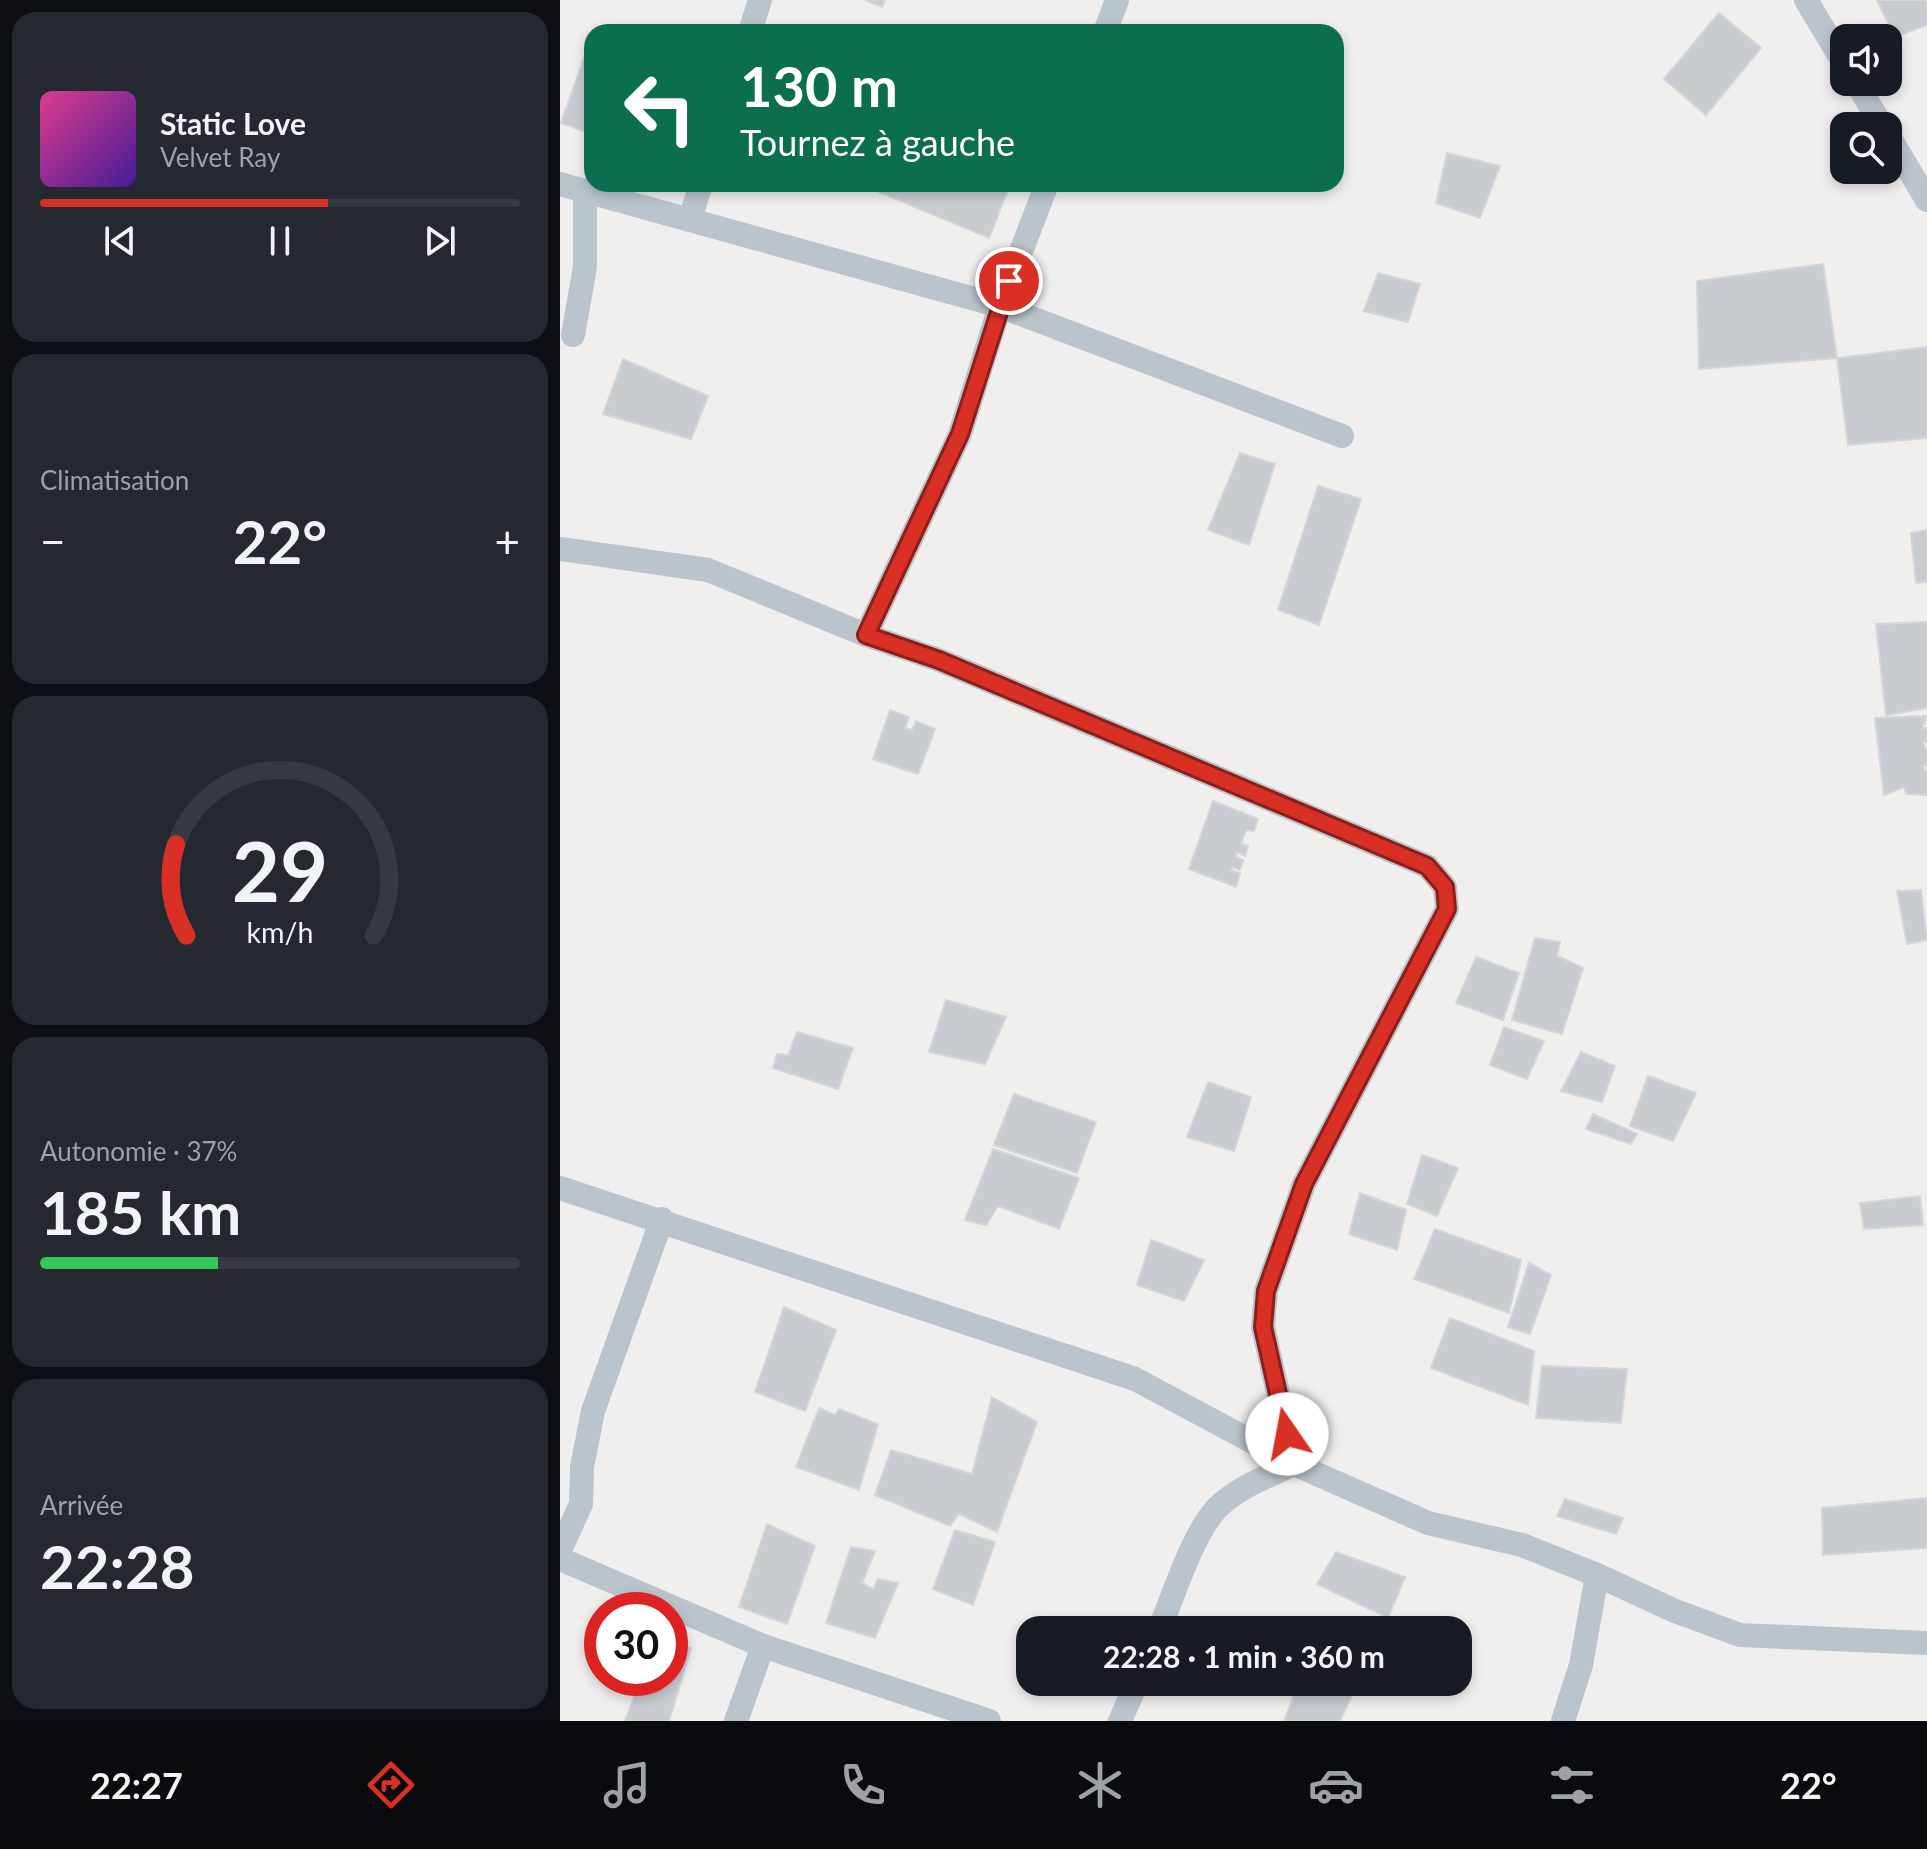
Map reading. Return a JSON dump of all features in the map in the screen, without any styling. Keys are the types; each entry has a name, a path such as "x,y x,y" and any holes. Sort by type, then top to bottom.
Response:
{"street":[{"path":"752,24 760,0"},
{"path":"1108,24 1117,0"},
{"path":"1806,0 1830,40"},
{"path":"1902,156 1924,189"},
{"path":"560,184 584,192"},
{"path":"573,335 585,267 585,192 1000,306 1342,436"},
{"path":"690,219 698,192"},
{"path":"866,635 960,434 1000,306 1044,192"},
{"path":"560,549 708,570 866,635 939,660 1427,866 1445,887 1447,909 1304,1184 1266,1291 1263,1327 1294,1464"},
{"path":"560,1188 662,1219 720,1243 1135,1379 1294,1464 1428,1523 1522,1545 1675,1611 1740,1635 1927,1643"},
{"path":"560,1550 581,1504 582,1467 593,1411 662,1219"},
{"path":"1165,1616 1200,1534 1218,1507 1246,1487 1294,1464"},
{"path":"560,1559 763,1646 989,1721"},
{"path":"1563,1721 1581,1665 1597,1575"},
{"path":"736,1721 763,1646"},
{"path":"1120,1721 1131,1696"}],"building":[{"path":"865,0 885,0 882,7"},
{"path":"1877,0 1927,0 1927,25 1902,34 1902,24 1889,24"},
{"path":"1719,13 1761,48 1706,115 1664,79"},
{"path":"584,58 584,131 561,123"},
{"path":"1447,153 1500,166 1480,218 1436,203"},
{"path":"879,192 1007,192 989,238"},
{"path":"1823,264 1837,358 1699,369 1697,281"},
{"path":"1378,273 1420,284 1408,322 1364,311"},
{"path":"1927,347 1927,438 1848,445 1837,358"},
{"path":"623,359 708,396 691,439 603,414"},
{"path":"1240,453 1275,464 1249,545 1208,530"},
{"path":"1318,486 1361,499 1319,625 1278,610"},
{"path":"1927,530 1927,582 1916,583 1911,533"},
{"path":"1927,622 1927,708 1886,715 1876,624"},
{"path":"890,710 909,717 905,728 912,730 916,721 935,729 918,774 873,759"},
{"path":"1927,716 1922,729 1927,728 1927,742 1923,742 1927,765 1923,765 1927,773 1927,795 1907,794 1904,787 1884,795 1875,718"},
{"path":"1213,801 1258,819 1254,831 1246,830 1241,844 1248,846 1245,856 1237,852 1236,857 1243,860 1240,870 1233,867 1231,871 1240,873 1236,887 1189,869"},
{"path":"1921,890 1927,940 1907,944 1897,891"},
{"path":"1535,938 1560,942 1557,956 1583,968 1562,1034 1512,1020"},
{"path":"1476,957 1519,973 1503,1020 1456,1003"},
{"path":"946,1000 1006,1017 985,1064 929,1052"},
{"path":"1504,1027 1544,1041 1527,1079 1490,1065"},
{"path":"797,1032 853,1048 838,1089 773,1068 777,1054 788,1055"},
{"path":"1581,1052 1615,1066 1602,1102 1561,1091"},
{"path":"1648,1076 1696,1093 1673,1141 1630,1126"},
{"path":"1208,1082 1251,1097 1234,1151 1187,1137"},
{"path":"1014,1094 1096,1122 1077,1173 994,1145"},
{"path":"1593,1114 1637,1134 1631,1144 1586,1129"},
{"path":"993,1149 1079,1178 1059,1229 998,1206 986,1225 965,1220"},
{"path":"1422,1155 1458,1168 1437,1216 1407,1204"},
{"path":"1360,1193 1406,1210 1397,1250 1349,1234"},
{"path":"1920,1196 1923,1225 1864,1229 1860,1203"},
{"path":"1435,1229 1521,1260 1509,1313 1414,1279"},
{"path":"1151,1240 1204,1260 1184,1301 1137,1285"},
{"path":"1529,1263 1551,1275 1530,1334 1508,1327"},
{"path":"784,1307 836,1330 805,1411 755,1392"},
{"path":"1450,1318 1534,1351 1528,1405 1431,1368"},
{"path":"1542,1366 1627,1369 1621,1423 1536,1418"},
{"path":"992,1397 1037,1422 997,1532 959,1514 950,1526 875,1495 891,1450 972,1474"},
{"path":"819,1408 835,1415 839,1409 878,1424 859,1490 796,1467"},
{"path":"1927,1498 1927,1548 1823,1555 1822,1508"},
{"path":"1565,1499 1623,1518 1616,1534 1557,1516"},
{"path":"767,1524 815,1546 787,1624 739,1607"},
{"path":"955,1530 995,1542 973,1605 933,1589"},
{"path":"851,1547 875,1551 862,1583 873,1589 878,1579 898,1583 875,1638 826,1623"},
{"path":"1336,1552 1405,1577 1389,1616 1317,1584"},
{"path":"634,1696 677,1696 669,1721 625,1721"},
{"path":"1294,1696 1352,1696 1340,1721 1284,1721"}],"route":[{"path":"1009,281 960,434 866,635 939,660 1427,866 1445,887 1447,909 1304,1184 1266,1291 1263,1327 1287,1434"}]}
